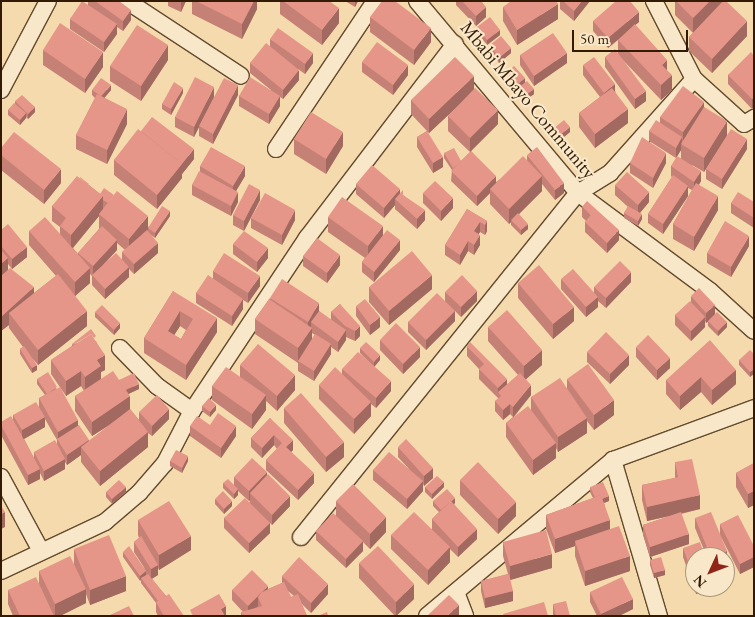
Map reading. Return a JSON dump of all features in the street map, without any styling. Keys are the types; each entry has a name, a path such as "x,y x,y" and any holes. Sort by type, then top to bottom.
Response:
{"street":[{"path":"1,90 48,1"},
{"path":"127,1 241,76"},
{"path":"276,149 375,1"},
{"name":"Mbabi Mbayo Community","path":"417,1 578,193 710,291 754,331"},
{"path":"654,1 694,79 744,124 754,118"},
{"path":"1,571 40,549 105,522 139,493 165,463 192,411 307,238 455,44"},
{"path":"301,537 578,193 610,174 694,79"},
{"path":"120,348 157,386 192,411"},
{"path":"427,616 613,460 754,408"},
{"path":"613,460 659,616"},
{"path":"1,477 40,549"},
{"path":"456,592 465,616"}],"building":[{"path":"82,1 117,24 104,42 70,19"},
{"path":"95,1 119,1 131,10 123,21"},
{"path":"196,1 254,1 242,24"},
{"path":"283,1 329,1 339,8 322,30"},
{"path":"382,1 395,1 431,28 414,50 370,17"},
{"path":"462,1 481,1 486,7 476,16"},
{"path":"511,1 556,1 558,4 517,30 503,7"},
{"path":"563,1 582,1 574,11"},
{"path":"616,1 630,1 639,12 608,38 593,21"},
{"path":"676,1 710,1 693,18"},
{"path":"723,1 726,1 747,21 712,59 689,37"},
{"path":"490,17 500,30 487,40 477,27"},
{"path":"60,23 103,52 85,79 43,50"},
{"path":"635,24 667,60 662,65 672,75 661,85 618,40"},
{"path":"137,25 168,45 141,86 110,66"},
{"path":"278,28 313,53 305,64 270,39"},
{"path":"553,33 567,53 534,76 520,55"},
{"path":"501,36 511,48 499,58 490,45"},
{"path":"377,42 408,65 393,85 362,62"},
{"path":"266,43 299,70 283,90 250,63"},
{"path":"615,49 646,91 635,99 605,57"},
{"path":"751,52 754,56 754,97 752,99 728,75"},
{"path":"455,57 474,76 429,119 411,100"},
{"path":"594,57 615,84 604,93 583,65"},
{"path":"514,66 525,78 518,84 507,72"},
{"path":"195,77 214,87 194,127 175,117"},
{"path":"250,77 280,96 269,114 239,96"},
{"path":"101,78 111,85 101,96 92,90"},
{"path":"224,78 238,85 213,134 199,126"},
{"path":"527,81 534,89 526,95 519,87"},
{"path":"174,82 183,88 171,109 162,104"},
{"path":"683,86 704,102 683,132 660,117"},
{"path":"475,88 498,110 470,138 448,116"},
{"path":"612,88 628,109 595,134 579,113"},
{"path":"97,94 127,109 107,150 76,135"},
{"path":"22,95 35,107 28,114 15,101"},
{"path":"14,103 26,113 20,120 8,110"},
{"path":"704,107 727,121 704,158 681,144"},
{"path":"311,112 343,132 326,159 294,139"},
{"path":"152,117 194,149 182,164 141,131"},
{"path":"564,120 570,127 559,136 553,129"},
{"path":"656,120 682,137 676,148 649,131"},
{"path":"138,129 182,164 157,195 114,160"},
{"path":"731,129 747,139 722,179 706,169"},
{"path":"427,131 443,157 433,163 417,137"},
{"path":"14,132 61,169 44,190 1,155 1,148"},
{"path":"642,137 666,153 653,178 630,163"},
{"path":"211,147 245,166 233,186 200,166"},
{"path":"537,147 564,183 555,190 527,155"},
{"path":"454,148 461,161 453,168 444,153"},
{"path":"471,151 496,176 477,196 451,171"},
{"path":"523,156 542,176 509,209 490,189"},
{"path":"677,156 701,171 694,182 671,166"},
{"path":"372,165 400,189 384,208 356,184"},
{"path":"199,171 238,192 231,206 192,185"},
{"path":"627,172 649,192 638,205 615,185"},
{"path":"673,175 688,186 663,224 648,214"},
{"path":"77,176 103,196 71,235 60,226 66,218 52,206"},
{"path":"435,181 453,198 441,211 423,193"},
{"path":"696,183 718,196 694,237 673,224"},
{"path":"249,184 260,190 244,221 233,215"},
{"path":"104,188 114,195 108,203 103,200 103,196 100,194"},
{"path":"403,190 403,195 425,210 417,219 395,199"},
{"path":"117,191 148,216 129,239 99,214"},
{"path":"738,192 754,202 754,218 731,203"},
{"path":"265,193 295,210 282,235 251,218"},
{"path":"342,197 383,226 368,246 328,217"},
{"path":"587,201 619,230 607,243 585,222 591,215 582,207"},
{"path":"162,206 170,211 155,233 148,228"},
{"path":"628,206 642,214 638,221 624,213"},
{"path":"467,209 487,221 485,225 480,222 474,231 480,235 474,245 468,241 460,255 445,245"},
{"path":"518,213 528,224 521,230 511,220"},
{"path":"45,217 90,268 75,282 29,231"},
{"path":"725,221 749,236 731,267 707,253"},
{"path":"8,224 27,247 12,259 1,246 1,230"},
{"path":"102,226 117,240 93,266 78,253"},
{"path":"147,230 158,243 134,264 122,252"},
{"path":"387,230 400,240 374,272 362,262"},
{"path":"244,231 268,248 257,262 233,244"},
{"path":"317,238 340,255 327,273 303,256"},
{"path":"1,250 8,258 1,264"},
{"path":"412,251 432,275 389,311 369,287"},
{"path":"116,253 129,267 105,289 92,275"},
{"path":"224,253 260,276 248,293 213,271"},
{"path":"620,261 631,272 606,298 594,287"},
{"path":"539,265 574,307 553,324 518,283"},
{"path":"10,268 34,287 1,317 1,276"},
{"path":"573,269 598,297 586,307 561,279"},
{"path":"58,274 87,311 38,350 9,313"},
{"path":"208,275 243,299 232,316 196,293"},
{"path":"462,275 477,291 461,307 445,292"},
{"path":"282,279 319,303 308,322 270,298"},
{"path":"699,288 715,305 706,313 691,296"},
{"path":"173,291 217,318 186,365 144,338","holes":["180,311 193,319 181,339 168,331"]},
{"path":"437,293 455,311 426,340 408,322"},
{"path":"269,299 312,328 298,348 255,319"},
{"path":"365,299 380,317 370,325 356,306"},
{"path":"690,301 705,317 691,331 675,315"},
{"path":"340,304 360,326 355,331 345,326 331,312"},
{"path":"102,305 120,323 114,330 95,312"},
{"path":"507,310 542,350 524,366 488,327"},
{"path":"319,311 346,330 338,342 311,322"},
{"path":"717,312 727,322 718,331 708,321"},
{"path":"396,323 420,347 403,364 380,340"},
{"path":"91,329 96,336 94,338 91,334 72,344"},
{"path":"606,332 629,355 610,374 587,352"},
{"path":"91,334 105,355 97,360 101,366 85,377 81,371 66,381 51,360"},
{"path":"315,334 331,344 314,371 298,361"},
{"path":"648,335 670,358 657,370 636,347"},
{"path":"710,340 736,370 712,390 701,377 680,396 666,380"},
{"path":"366,342 380,355 374,362 360,348"},
{"path":"470,342 507,379 498,388 479,369 484,364 467,346"},
{"path":"258,344 295,375 277,396 240,365"},
{"path":"24,346 37,365 32,368 20,349"},
{"path":"750,350 754,354 754,369 750,372 739,360"},
{"path":"358,352 391,381 376,398 342,369"},
{"path":"588,364 614,400 594,415 567,379"},
{"path":"226,367 266,395 252,414 212,386"},
{"path":"335,367 371,402 354,419 319,385"},
{"path":"113,371 130,396 92,422 75,396"},
{"path":"48,372 57,387 47,394 37,379"},
{"path":"134,373 139,384 125,390 119,380"},
{"path":"520,373 531,385 513,407 510,404 503,410 495,401 501,396 498,392"},
{"path":"560,378 587,418 558,437 531,397"},
{"path":"60,387 78,420 58,432 39,398"},
{"path":"301,393 344,442 326,457 284,408"},
{"path":"157,395 169,409 152,426 139,412"},
{"path":"209,398 216,405 210,412 202,406"},
{"path":"36,402 45,417 22,430 13,415"},
{"path":"528,406 556,443 533,460 506,423"},
{"path":"130,409 148,432 100,471 81,447"},
{"path":"218,413 236,426 221,448 190,426 197,416 210,425"},
{"path":"11,416 40,469 28,475 1,425 1,422"},
{"path":"270,418 293,440 286,447 314,473 298,490 266,460 282,443 274,435 262,448 251,438"},
{"path":"79,425 89,440 67,455 57,439"},
{"path":"406,439 433,468 424,476 398,447"},
{"path":"55,440 65,459 44,471 34,452"},
{"path":"176,450 188,456 182,468 170,461"},
{"path":"389,452 423,481 407,499 373,470"},
{"path":"252,458 267,472 249,491 234,477"},
{"path":"692,459 700,495 647,507 642,485 678,477 675,462"},
{"path":"478,462 516,502 498,519 460,480"},
{"path":"754,463 754,491 748,494 736,473"},
{"path":"268,474 290,496 272,515 250,493"},
{"path":"437,476 444,482 432,494 425,487"},
{"path":"228,479 238,489 234,494 223,483"},
{"path":"119,480 126,487 112,499 106,492"},
{"path":"603,482 609,496 602,499 601,495 595,497 590,487"},
{"path":"353,484 386,517 370,534 336,501"},
{"path":"447,489 455,498 441,510 433,501"},
{"path":"223,491 232,501 224,509 215,499"},
{"path":"601,495 610,520 555,539 546,515"},
{"path":"245,498 270,523 249,543 224,518"},
{"path":"169,501 191,536 159,555 138,520"},
{"path":"451,501 477,529 458,547 432,519"},
{"path":"1,506 5,512 1,514"},
{"path":"414,512 450,547 428,570 391,535"},
{"path":"681,512 689,534 650,547 643,525"},
{"path":"711,512 725,547 707,547 695,518"},
{"path":"333,513 363,541 346,559 316,531"},
{"path":"738,515 754,546 754,557 740,564 735,554 735,547 732,547 720,524"},
{"path":"619,526 630,556 585,571 575,541"},
{"path":"546,530 552,554 510,566 503,542"},
{"path":"109,535 126,576 90,590 74,549"},
{"path":"141,536 158,565 151,569 134,542"},
{"path":"700,542 702,547 686,547"},
{"path":"129,546 146,571 140,576 123,552"},
{"path":"378,546 414,584 396,602 359,563"},
{"path":"70,556 86,589 55,604 39,571"},
{"path":"299,557 328,584 311,603 282,576"},
{"path":"661,557 665,570 654,573 650,560"},
{"path":"252,570 268,586 248,606 232,590"},
{"path":"148,574 166,596 158,601 141,578"},
{"path":"509,574 513,591 485,598 481,581"},
{"path":"36,577 54,616 20,616 8,590"},
{"path":"622,577 633,599 601,614 590,592"},
{"path":"284,582 291,597 298,594 307,616 243,616 241,612 262,606 258,597 262,592"},
{"path":"169,594 184,616 164,616 156,602"},
{"path":"219,594 226,606 221,609 225,616 193,616 190,610"},
{"path":"449,595 459,605 447,616 427,616"},
{"path":"566,601 570,616 556,616 553,604"},
{"path":"544,602 548,616 504,616 503,614"},
{"path":"129,606 134,616 108,616"},
{"path":"327,612 328,616 318,616"}]}
